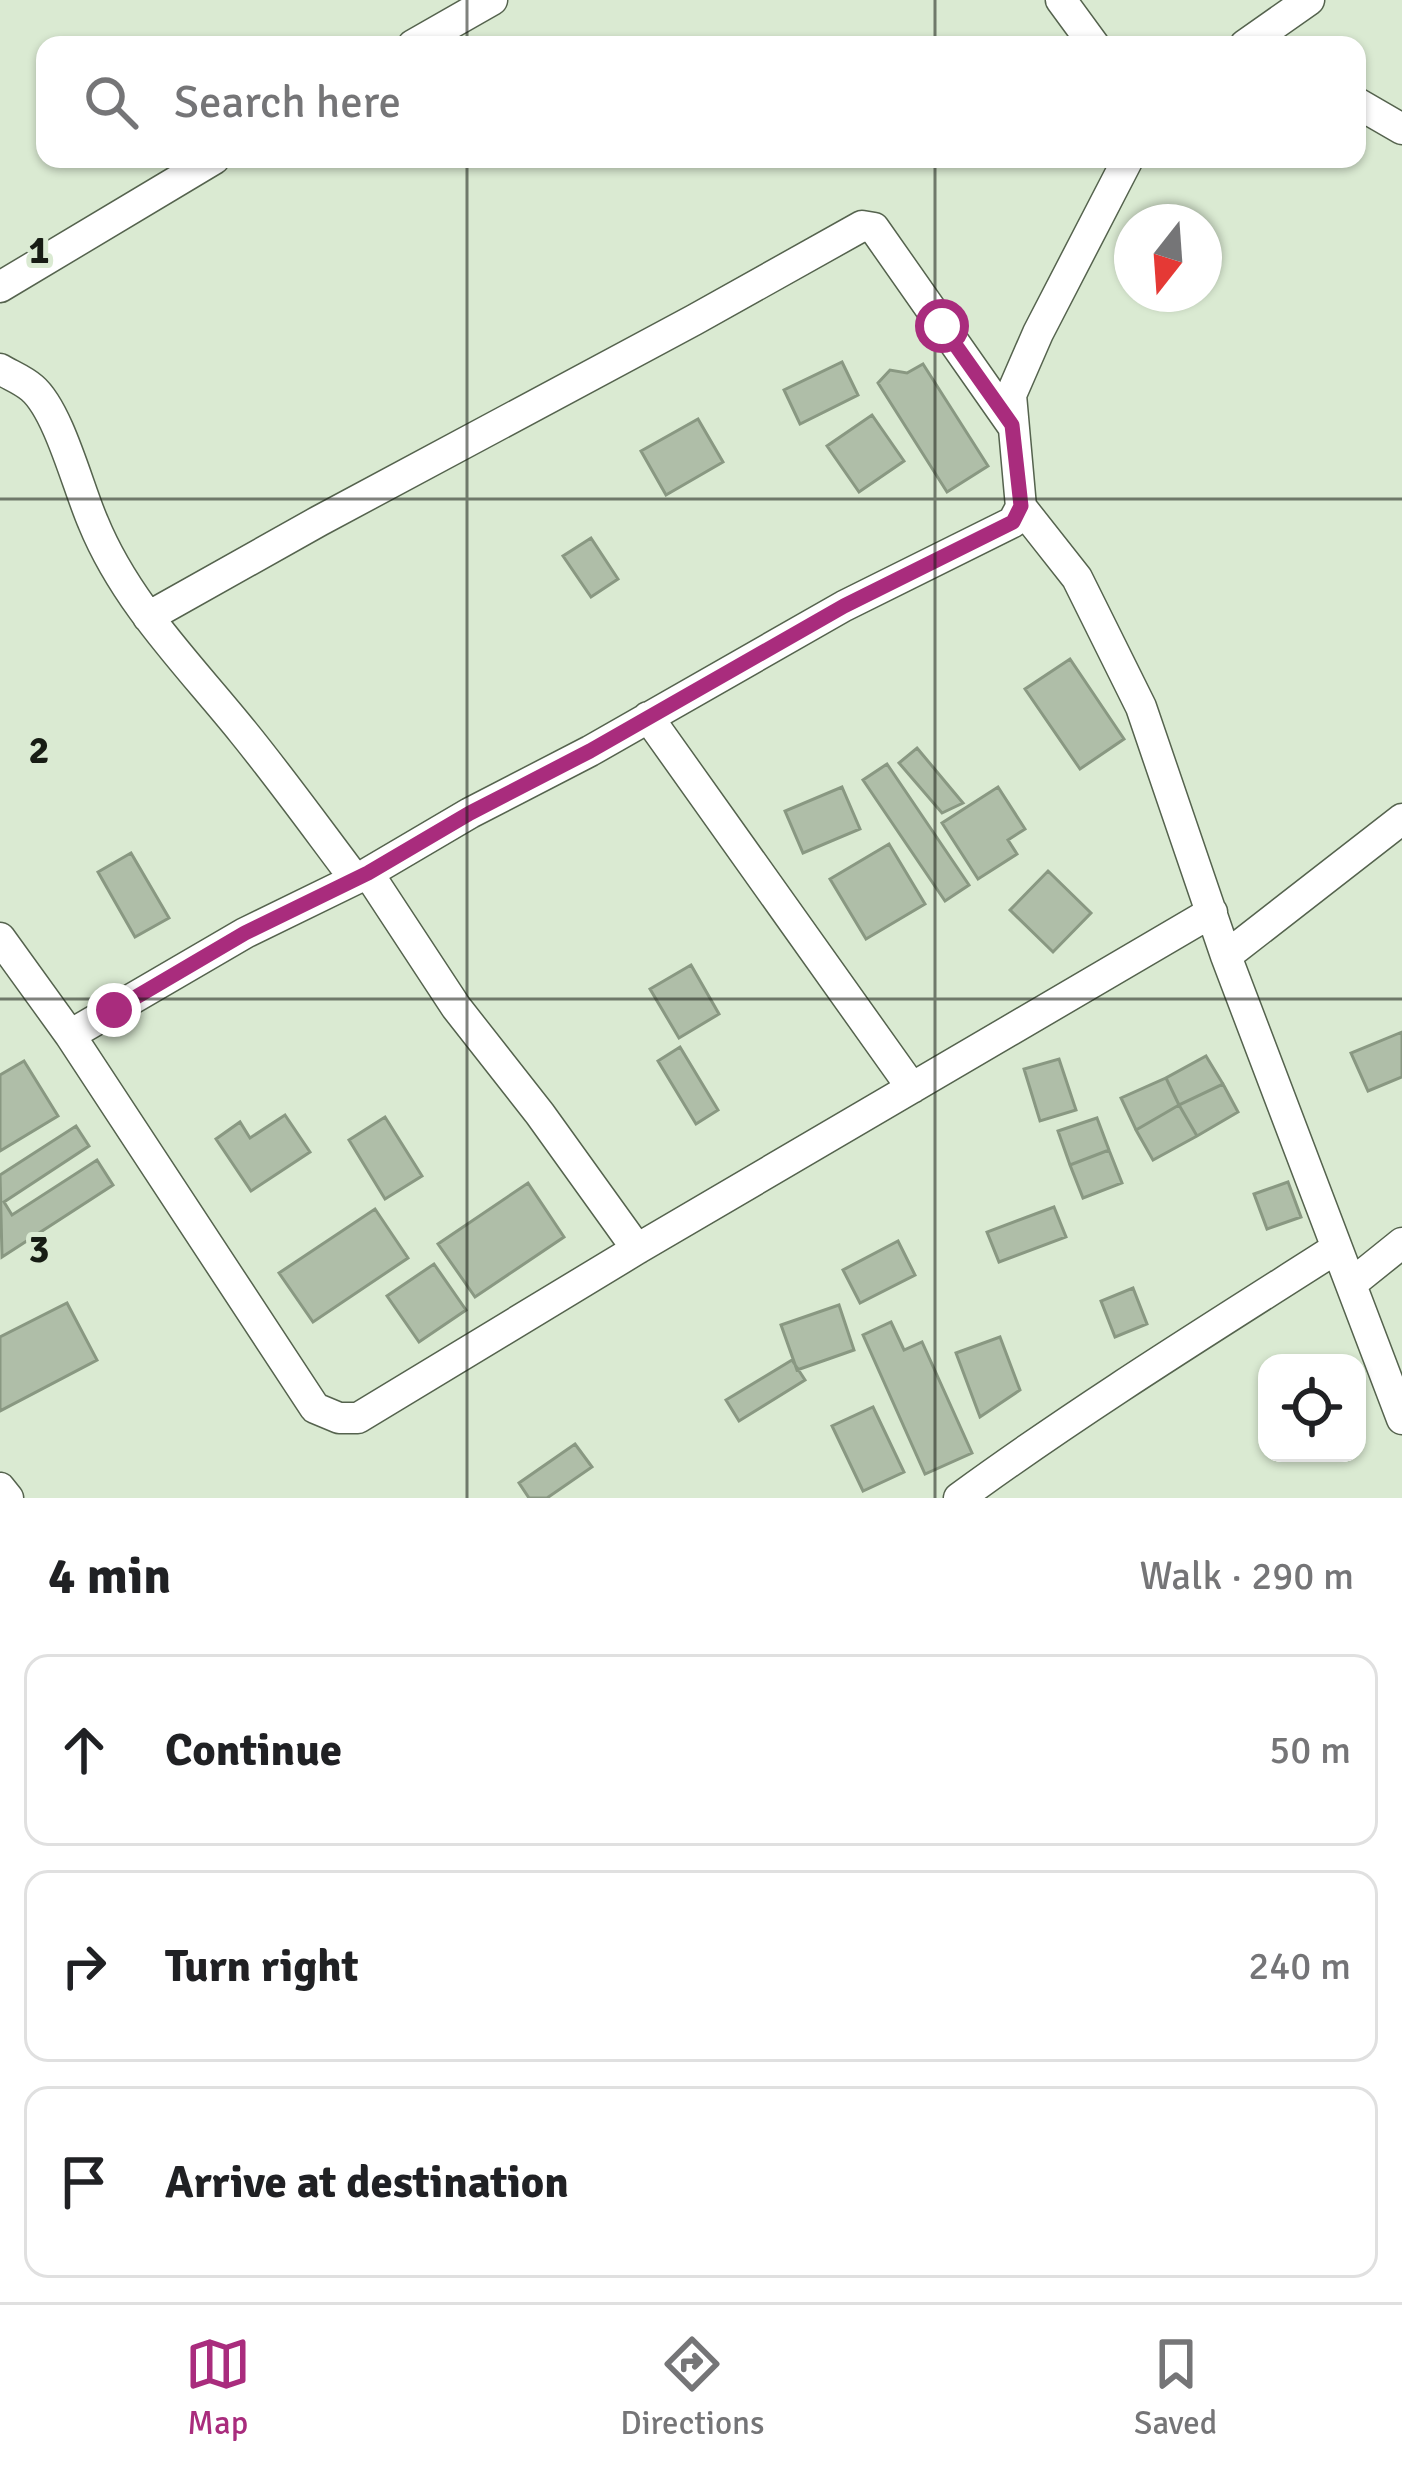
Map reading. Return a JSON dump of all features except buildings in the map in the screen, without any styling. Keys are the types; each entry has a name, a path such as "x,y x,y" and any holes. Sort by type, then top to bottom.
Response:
{"street":[{"path":"429,36 492,0"},
{"path":"1061,0 1087,36"},
{"path":"1262,36 1309,0"},
{"path":"1366,108 1402,129"},
{"path":"0,287 199,168"},
{"path":"1122,168 1011,394 1021,506 1077,578 1141,707 1226,956 1402,1419"},
{"path":"148,617 862,226 874,228 1012,425"},
{"path":"0,369 33,389 41,400 94,526 148,617 362,876 637,1250"},
{"path":"70,1035 245,933 362,876 844,606 1013,522 1021,506"},
{"path":"648,717 912,1088"},
{"path":"1226,956 1402,819"},
{"path":"0,938 70,1035 316,1408 339,1418 358,1418 1212,912"},
{"path":"1351,1284 1402,1244"},
{"path":"959,1498 1337,1248"},
{"path":"0,1488 8,1498"}],"route":[{"path":"114,1010 245,933 368,873 844,606 1013,522 1021,506 1012,425 942,326"}]}
